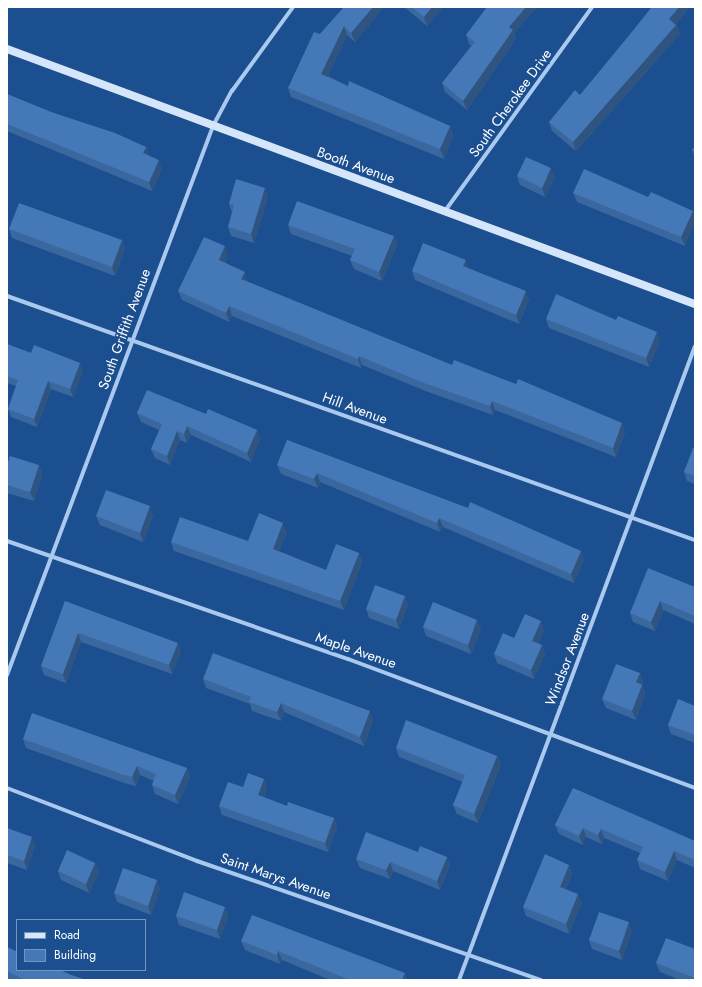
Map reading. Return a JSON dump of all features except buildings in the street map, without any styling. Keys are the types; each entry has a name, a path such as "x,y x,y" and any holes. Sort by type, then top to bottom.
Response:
{"street":[{"name":"South Griffith Avenue","path":"7,675 50,556 213,126 232,91 293,7"},
{"name":"South Cherokee Drive","path":"445,211 592,7"},
{"name":"Booth Avenue","path":"7,49 695,304"},
{"name":"Hill Avenue","path":"7,296 632,519 695,540"},
{"name":"Windsor Avenue","path":"459,980 551,731 632,519 695,346"},
{"name":"Maple Avenue","path":"7,541 551,731 695,788"},
{"name":"Saint Marys Avenue","path":"7,788 197,861 541,980"}]}
